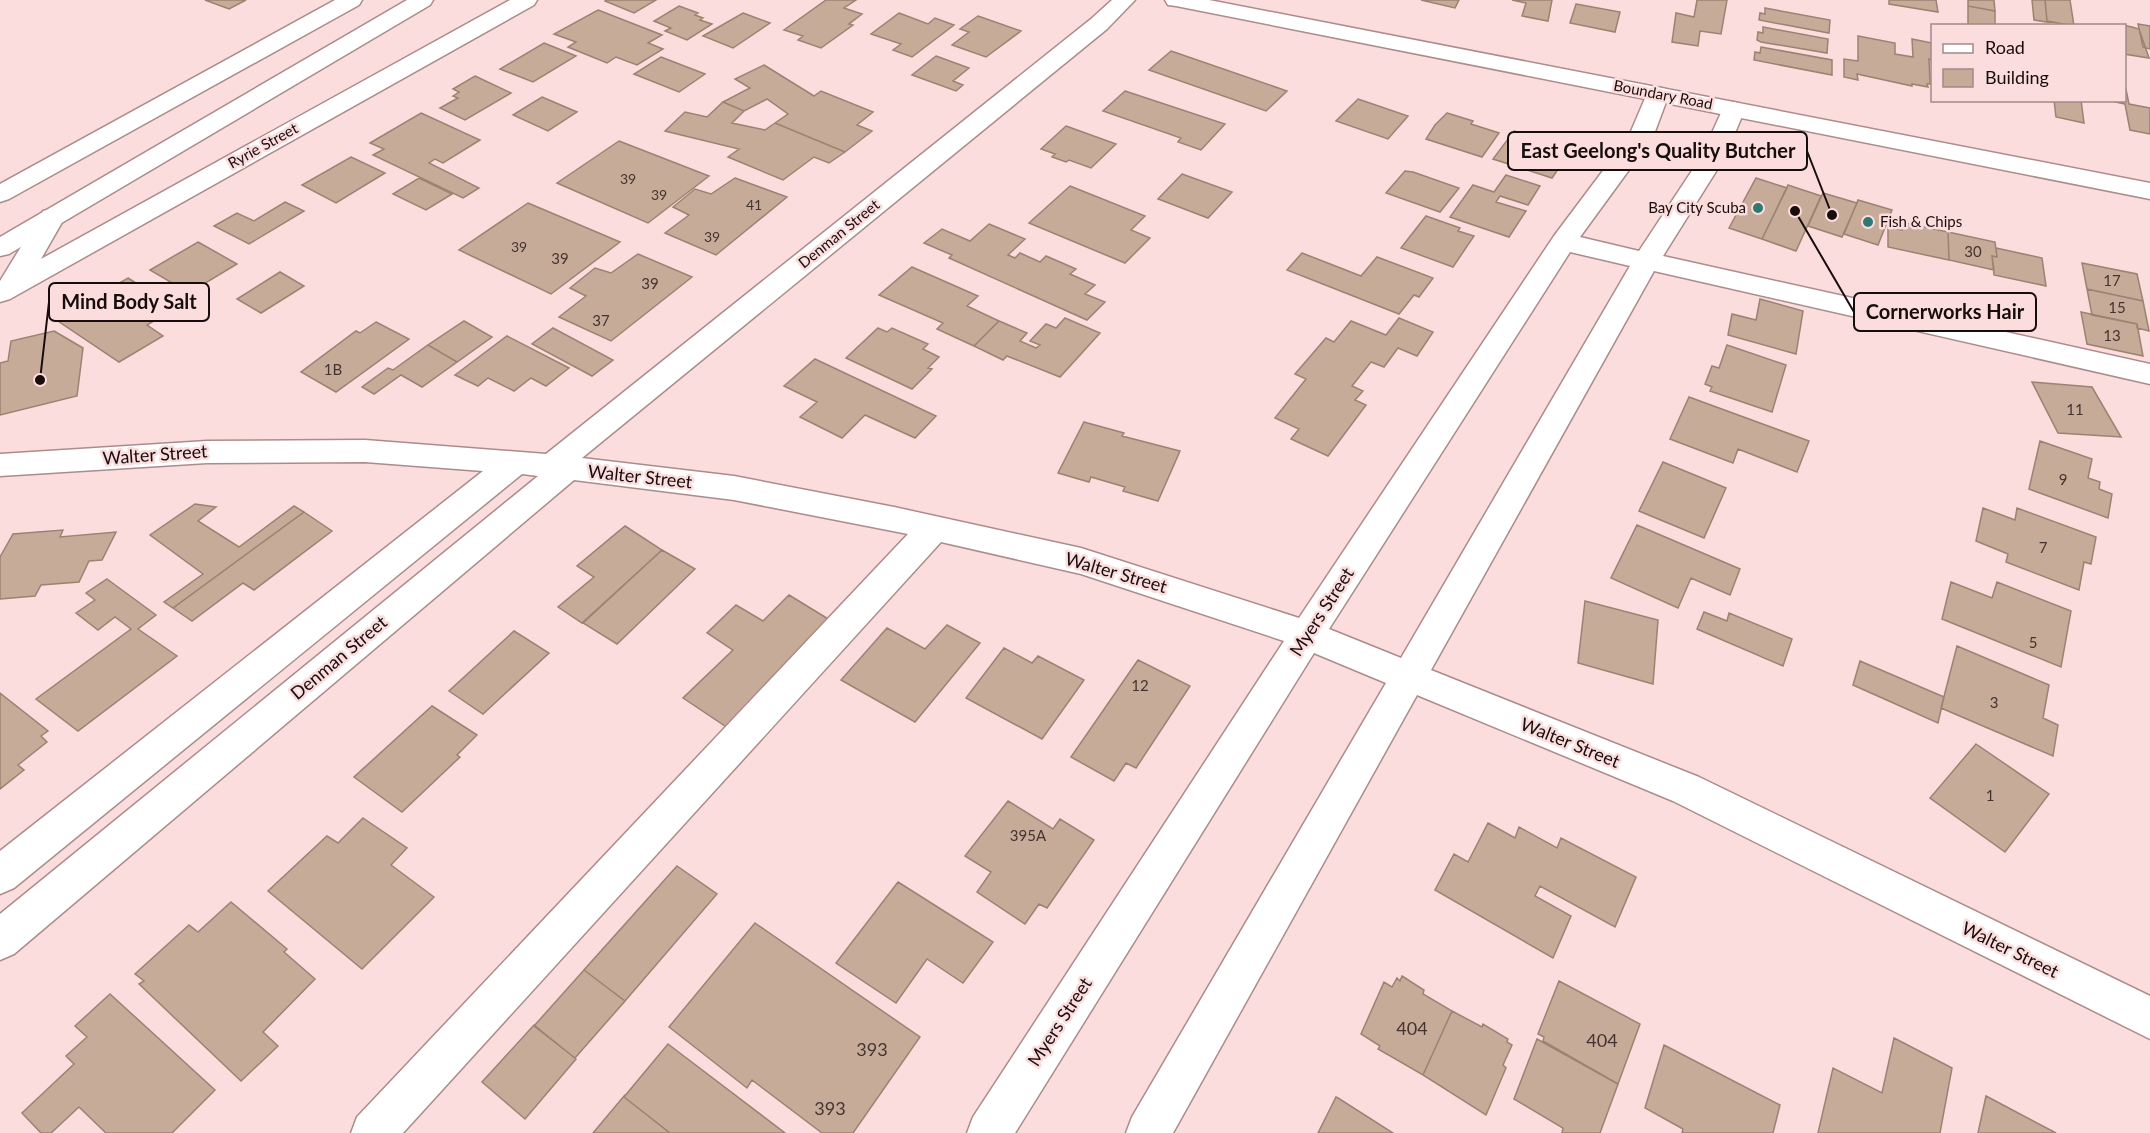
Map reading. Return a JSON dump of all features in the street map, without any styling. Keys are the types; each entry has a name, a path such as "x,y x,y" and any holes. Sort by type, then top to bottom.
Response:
{"street":[{"path":"0,194 351,0"},
{"path":"0,248 423,0"},
{"name":"Ryrie Street","path":"6,290 526,0"},
{"name":"Denman Street","path":"0,940 559,468 1099,24 1124,0"},
{"name":"Boundary Road","path":"1176,0 2150,191"},
{"name":"Myers Street","path":"989,1133 1306,635 1563,242 1641,137 1657,94"},
{"path":"1148,1133 1646,261 1713,157 1733,109"},
{"path":"6,290 52,217"},
{"path":"1563,242 2150,374"},
{"name":"Walter Street","path":"0,465 218,452 365,451 516,462 734,488 934,528 1081,561 1224,606 1306,635 1686,789 2150,1018"},
{"path":"0,875 516,462"},
{"path":"373,1133 934,528"},
{"path":"69,819 111,848"}],"building":[{"path":"205,0 246,0 229,9"},
{"path":"606,0 656,0 634,13"},
{"path":"826,0 856,0 844,8 862,14 849,24 853,25 821,48 798,40 803,36 784,30"},
{"path":"1421,0 1459,0 1455,8"},
{"path":"1512,0 1552,0 1548,21 1522,16 1526,3"},
{"path":"1697,0 1727,0 1721,34 1700,31 1698,46 1672,42 1676,13 1694,17"},
{"path":"1889,0 1936,0 1938,12 1889,4"},
{"path":"1968,0 1994,0 1995,11 1968,6"},
{"path":"2032,0 2045,0 2047,22 2034,20"},
{"path":"2045,0 2070,0 2074,24 2047,21"},
{"path":"1576,4 1620,12 1615,32 1570,23"},
{"path":"679,6 698,13 695,15 703,18 700,20 712,24 687,40 665,31 671,28 654,21"},
{"path":"1968,6 1995,11 1995,24 1968,24"},
{"path":"1765,8 1830,20 1829,33 1759,20 1760,13 1765,14"},
{"path":"598,10 662,35 648,43 663,49 637,65 616,57 607,63 568,47 576,42 554,34"},
{"path":"743,13 770,23 733,48 703,36"},
{"path":"899,13 928,24 935,18 954,25 912,57 893,50 901,44 871,34"},
{"path":"978,16 1021,31 986,57 952,45 969,32 960,29"},
{"path":"2138,24 2150,26 2150,49 2143,47"},
{"path":"2126,26 2139,29 2149,58 2126,54"},
{"path":"1763,27 1828,39 1827,53 1761,42 1757,40 1758,32 1763,33"},
{"path":"1858,36 1895,43 1895,54 1913,57 1912,39 1931,43 1930,84 1927,84 1928,87 1912,84 1912,86 1857,74 1858,80 1844,77 1844,59 1858,61"},
{"path":"544,43 576,56 533,82 500,69"},
{"path":"1761,47 1832,60 1832,75 1754,60 1755,52 1760,53"},
{"path":"1171,51 1287,91 1266,111 1149,70"},
{"path":"936,56 969,68 953,81 963,85 956,91 912,75"},
{"path":"661,57 705,74 679,92 634,74"},
{"path":"764,65 814,96 821,91 873,112 857,125 872,131 845,152 775,123 788,114 767,99 744,111 723,102 750,88 735,79"},
{"path":"475,76 511,93 465,120 440,108 458,98 453,96 459,92 453,89"},
{"path":"2126,90 2129,104 2150,108 2150,134 2130,130 2125,104 2116,102 2126,102"},
{"path":"1125,91 1225,124 1201,150 1178,142 1181,138 1103,111"},
{"path":"542,97 577,112 548,131 513,115"},
{"path":"1358,99 1408,116 1388,139 1336,121"},
{"path":"723,102 744,111 732,123 765,130 775,123 845,152 829,163 814,157 783,180 728,157 739,149 665,131 685,112 707,117"},
{"path":"2054,102 2081,102 2084,123 2056,117"},
{"path":"421,113 480,140 443,163 435,159 429,163 479,188 463,198 373,155 384,149 370,143"},
{"path":"1447,113 1473,121 1471,124 1499,133 1482,157 1426,139"},
{"path":"1066,126 1116,144 1091,168 1052,157 1055,154 1041,149"},
{"path":"1514,131 1543,140 1538,146 1546,148 1543,152 1565,159 1552,178 1493,159"},
{"path":"619,141 709,176 648,223 557,183"},
{"path":"351,157 385,173 336,203 302,185"},
{"path":"1405,171 1459,188 1440,212 1386,193"},
{"path":"1182,174 1232,192 1208,218 1158,199"},
{"path":"1506,175 1540,186 1528,205 1500,196 1496,202 1526,211 1509,237 1450,217 1473,185 1494,192"},
{"path":"419,178 452,194 426,210 393,194"},
{"path":"735,178 787,197 716,255 665,233 689,215 673,207 695,189 711,194"},
{"name":"Bay City Scuba","path":"1756,178 1787,188 1762,239 1729,228"},
{"path":"1788,185 1821,196 1796,251 1762,239"},
{"path":"1070,186 1145,216 1131,230 1150,238 1125,263 1029,223"},
{"path":"1823,193 1857,203 1842,237 1808,226"},
{"name":"Fish & Chips","path":"1858,200 1892,210 1878,245 1844,234"},
{"path":"285,202 304,211 249,244 214,226 237,213 254,221"},
{"path":"528,203 620,242 551,294 459,250"},
{"path":"1426,216 1460,228 1458,231 1474,236 1453,267 1401,248"},
{"path":"1901,222 1948,232 1949,260 1888,247 1888,227 1902,230"},
{"path":"989,224 1025,239 1008,255 1015,258 1020,253 1040,262 1046,256 1076,269 1070,274 1095,285 1085,294 1105,302 1087,320 949,258 952,255 924,243 942,229 970,241"},
{"path":"1948,232 1995,242 1997,257 1992,256 1994,270 1949,260"},
{"path":"198,242 237,264 189,293 150,270"},
{"path":"1996,248 2042,258 2046,286 1994,275 1992,256 1997,257"},
{"path":"1302,253 1361,276 1377,257 1433,278 1419,297 1414,295 1399,314 1287,270"},
{"path":"638,254 692,277 611,341 559,317 586,296 570,288 595,268 611,273"},
{"path":"2082,263 2137,274 2143,301 2087,289"},
{"path":"912,267 978,296 967,306 999,321 974,346 937,329 943,323 879,295"},
{"path":"280,272 304,286 261,313 237,299"},
{"path":"128,278 175,308 147,325 163,336 119,362 55,319"},
{"path":"2087,289 2143,301 2149,331 2137,328 2137,324 2092,315"},
{"path":"1760,299 1803,311 1796,354 1728,335 1732,314 1756,320"},
{"path":"2081,312 2137,324 2143,356 2087,344"},
{"path":"1065,318 1100,333 1060,377 1007,356 1003,360 974,346 999,321 1027,333 1020,341 1036,348 1040,345 1030,341 1046,324 1056,328"},
{"path":"1399,318 1433,332 1417,356 1398,348 1384,367 1371,362 1352,386 1363,391 1355,400 1366,405 1328,456 1291,439 1299,429 1275,418 1306,379 1295,374 1326,338 1334,342 1351,321 1386,335"},
{"path":"464,321 492,337 457,362 428,345"},
{"path":"376,322 409,339 336,392 301,372 356,331 360,333"},
{"path":"553,328 613,360 592,376 532,344"},
{"path":"878,328 887,332 892,328 928,344 923,349 939,357 928,368 932,369 912,389 846,358"},
{"path":"54,331 83,348 77,396 0,415 0,363 8,361 11,341"},
{"path":"507,336 569,368 546,386 531,378 514,391 488,378 478,386 455,375"},
{"path":"428,345 457,362 422,387 401,375 374,394 362,387 388,368 393,370"},
{"path":"1727,345 1786,365 1772,412 1710,391 1712,387 1705,384 1712,366 1719,368"},
{"path":"815,359 936,416 915,438 865,415 842,438 800,417 817,402 784,386"},
{"path":"2032,382 2092,387 2121,437 2058,433"},
{"path":"1689,397 1809,441 1797,472 1738,449 1733,463 1670,439"},
{"path":"1084,422 1124,433 1122,436 1180,451 1158,501 1123,491 1125,487 1091,477 1089,482 1058,473"},
{"path":"2040,441 2092,459 2088,478 2100,482 2099,489 2112,494 2108,518 2029,489"},
{"path":"1663,462 1726,488 1704,538 1639,511"},
{"path":"195,504 216,507 198,521 239,547 294,506 304,512 173,608 164,602 203,574 150,535"},
{"path":"1983,508 2015,520 2017,508 2096,537 2091,564 2084,562 2079,590 2006,562 2008,554 1976,541"},
{"path":"304,512 332,531 254,590 243,583 192,621 173,608"},
{"path":"1637,525 1740,569 1730,595 1691,578 1678,608 1611,578"},
{"path":"625,526 662,550 582,623 558,607 594,577 577,566"},
{"path":"63,530 60,537 116,532 102,560 89,561 79,582 41,585 35,596 0,599 0,557 13,534"},
{"path":"662,550 695,569 617,644 583,623"},
{"path":"107,579 156,615 138,629 177,656 78,731 36,699 131,629 115,617 98,630 76,613 95,600 86,593"},
{"path":"1951,582 1992,598 1997,582 2071,611 2061,667 1942,619"},
{"path":"789,595 838,625 734,732 683,698 733,650 707,633 736,605 763,621"},
{"path":"1585,601 1658,620 1653,684 1578,663"},
{"path":"1704,612 1727,621 1729,613 1792,639 1783,666 1697,629"},
{"path":"947,625 980,643 915,722 841,680 887,628 925,649"},
{"path":"514,631 549,653 483,714 449,691"},
{"path":"1957,646 2049,685 2043,718 2058,725 2053,756 1941,708"},
{"path":"1004,648 1032,663 1038,656 1084,680 1042,739 966,698"},
{"path":"1138,660 1190,686 1136,768 1126,763 1114,781 1071,757"},
{"path":"1860,661 1944,697 1938,723 1853,685"},
{"path":"0,693 48,731 41,736 47,742 18,765 24,770 0,789"},
{"path":"432,706 477,735 457,755 460,757 402,812 354,777"},
{"path":"1976,744 2049,794 2005,852 1930,798"},
{"path":"1008,801 1053,829 1060,819 1094,840 1047,908 1039,904 1025,924 977,892 991,872 965,856"},
{"path":"363,818 407,848 391,865 434,897 362,969 268,891 327,836 338,843"},
{"path":"1488,823 1515,838 1519,827 1557,848 1561,838 1636,877 1615,927 1540,886 1535,896 1571,916 1553,958 1435,890 1454,854 1468,862"},
{"path":"677,866 717,894 625,1001 584,970"},
{"path":"898,882 993,942 963,983 927,959 896,1003 836,963"},
{"path":"231,902 287,949 284,952 315,979 263,1032 278,1046 241,1081 139,984 144,981 135,974 189,925 198,932"},
{"path":"755,923 920,1037 853,1133 822,1133 752,1080 747,1088 669,1027"},
{"path":"584,970 625,1001 575,1058 534,1026"},
{"path":"1402,976 1424,990 1423,994 1452,1011 1423,1075 1378,1049 1380,1046 1361,1034 1384,982 1392,987 1397,978 1400,981"},
{"path":"1559,981 1640,1024 1618,1084 1543,1041 1544,1037 1538,1034"},
{"path":"110,994 215,1090 172,1133 106,1133 79,1107 51,1133 41,1133 22,1113 74,1064 66,1056 87,1037 75,1026"},
{"path":"1452,1011 1482,1027 1483,1024 1508,1039 1507,1042 1512,1045 1503,1065 1506,1068 1486,1115 1423,1075"},
{"path":"534,1025 576,1059 525,1119 482,1082"},
{"path":"1894,1038 1952,1068 1940,1133 1818,1133 1833,1068 1882,1093"},
{"path":"1537,1039 1618,1084 1600,1133 1562,1133 1563,1128 1514,1099"},
{"path":"668,1044 785,1133 670,1133 624,1097"},
{"path":"1664,1045 1780,1105 1773,1133 1682,1133 1683,1129 1645,1108"},
{"path":"1986,1096 2056,1133 1978,1133"},
{"path":"624,1097 670,1133 593,1133"},
{"path":"1336,1097 1338,1098 1393,1133 1318,1133"}],"place":[{"name":"Bay City Scuba","path":"1758,208"},
{"name":"Cornerworks Hair","path":"1795,211"},
{"name":"East Geelong's Quality Butcher","path":"1832,215"},
{"name":"Fish & Chips","path":"1868,222"},
{"name":"Mind Body Salt","path":"40,380"}]}
